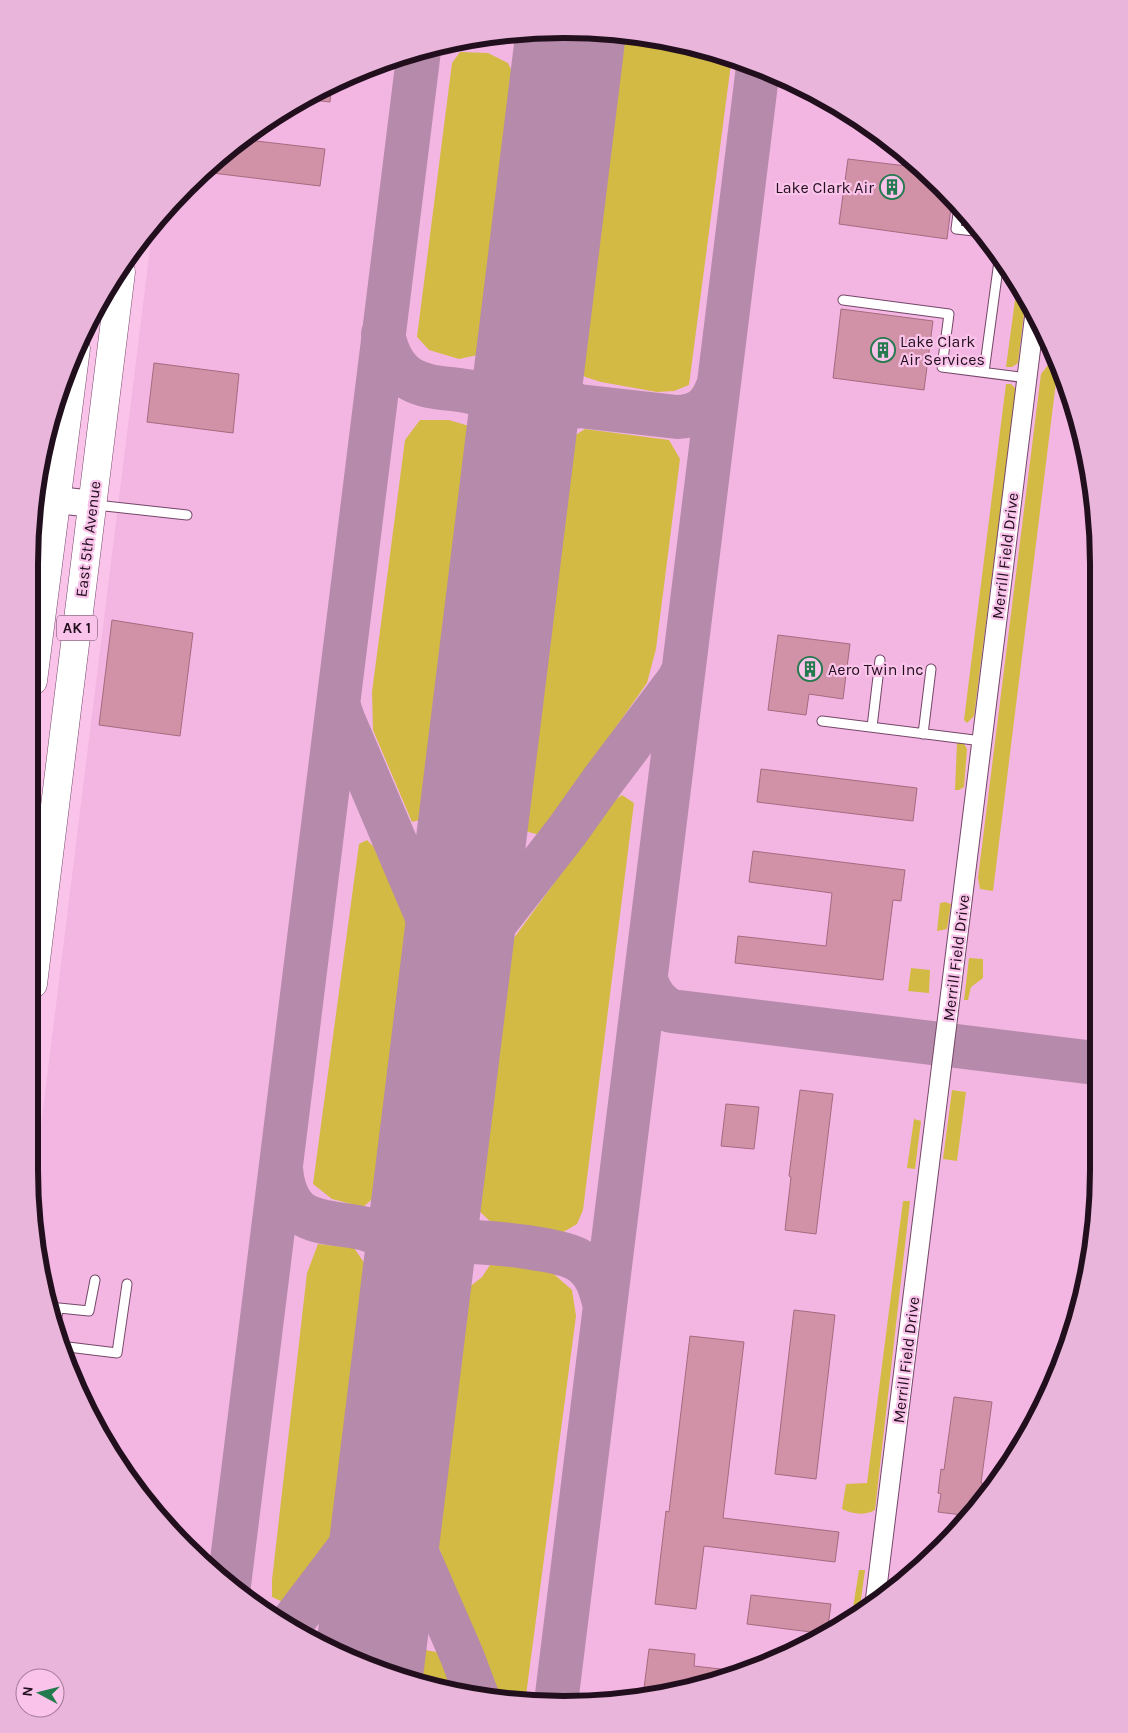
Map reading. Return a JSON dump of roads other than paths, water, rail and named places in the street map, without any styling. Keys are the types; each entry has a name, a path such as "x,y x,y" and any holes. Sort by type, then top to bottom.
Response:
{"highway":[{"name":"East 5th Avenue","path":"38,943 120,281"},
{"name":"AK 1","path":"38,613 45,499 68,388"}],"street":[{"name":"Merrill Field Drive","path":"876,1593 1033,326"},
{"path":"45,499 92,504"}],"lane":[{"path":"958,215 956,229 972,231"},
{"path":"984,372 998,266"},
{"path":"843,300 949,314 942,367 1028,378"},
{"path":"92,504 187,515"},
{"path":"872,727 880,660"},
{"path":"924,734 931,669"},
{"path":"822,720 982,741"},
{"path":"56,1307 88,1311 94,1280"},
{"path":"69,1347 117,1354 127,1284"}],"place":[{"name":"Lake Clark Air","path":"892,187"},
{"name":"Lake Clark Air Services","path":"883,350"},
{"name":"Aero Twin Inc","path":"810,669"}]}
